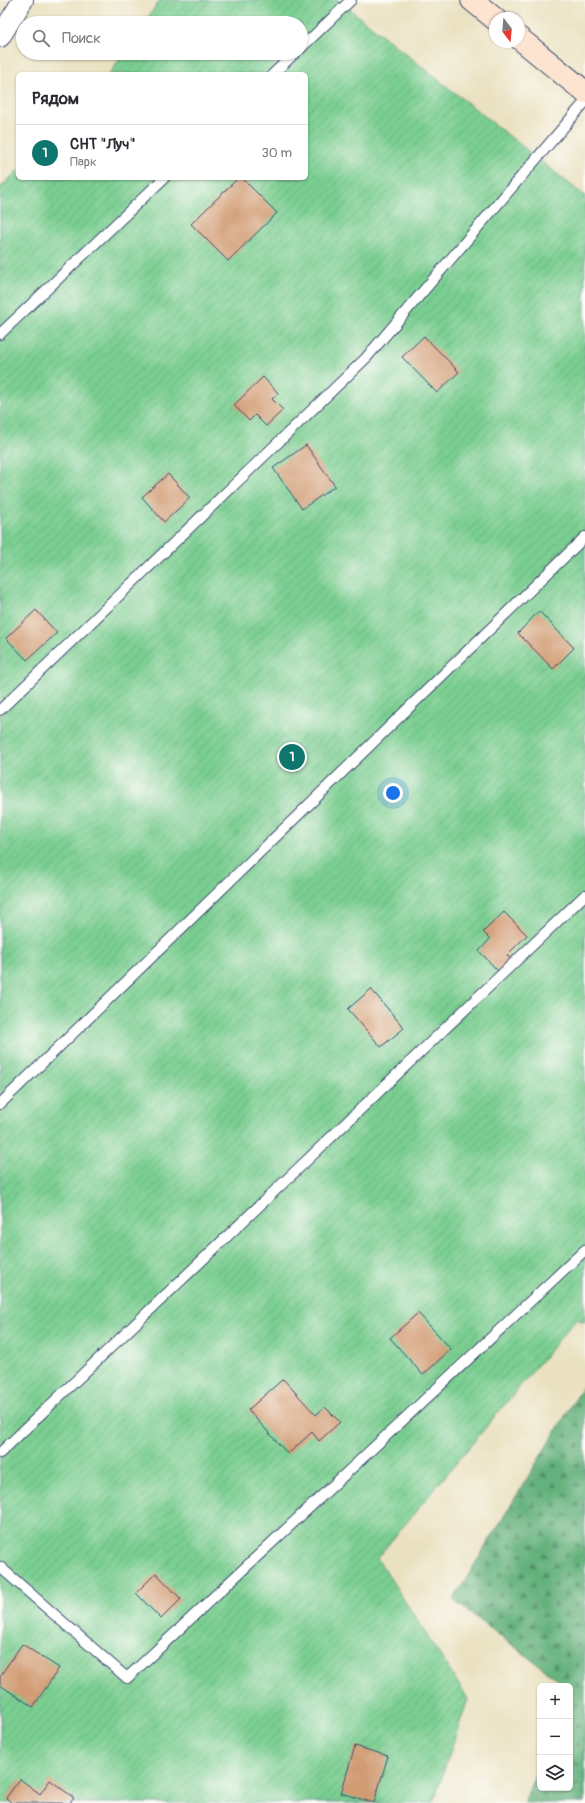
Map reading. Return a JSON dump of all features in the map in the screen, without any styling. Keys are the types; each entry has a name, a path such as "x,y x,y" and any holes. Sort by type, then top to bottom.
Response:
{"street":[{"path":"0,37 23,0"},
{"path":"472,0 489,13"},
{"path":"525,43 585,92"}],"lane":[{"path":"308,41 351,0"},
{"path":"275,72 288,60"},
{"path":"0,710 366,358 585,102"},
{"path":"0,334 162,180"},
{"path":"0,1104 585,537"},
{"path":"0,1453 585,895"},
{"path":"0,1567 127,1678 585,1250"}],"green space":[{"path":"160,0 338,0 585,196 585,1322 576,1319 377,1558 468,1699 433,1803 0,1803 0,188 16,172 16,180 308,180 308,72 110,72 119,60 308,60 308,16 149,16"},
{"path":"585,1383 585,1803 524,1803 537,1769 537,1791 573,1791 573,1683 562,1683 453,1600"}],"building":[{"path":"236,180 244,180 277,213 228,261 191,224"},
{"path":"424,336 459,372 437,393 402,357"},
{"path":"263,377 278,393 272,399 283,410 266,426 255,415 249,421 234,405"},
{"path":"306,445 335,486 302,509 273,468"},
{"path":"168,474 190,498 164,522 142,497"},
{"path":"36,610 57,633 27,660 6,638"},
{"path":"539,611 574,648 553,669 518,633"},
{"path":"504,912 527,935 507,955 511,960 499,972 479,951 490,939 483,932"},
{"path":"371,989 404,1028 381,1047 348,1009"},
{"path":"418,1313 451,1349 423,1375 390,1338"},
{"path":"283,1379 316,1415 325,1407 340,1422 319,1441 312,1432 288,1454 248,1410"},
{"path":"156,1573 181,1599 161,1619 136,1593"},
{"path":"22,1644 59,1668 33,1707 0,1685 0,1676"},
{"path":"355,1746 388,1756 374,1803 341,1793"},
{"path":"20,1779 40,1794 50,1780 74,1798 70,1803 12,1803 6,1798"}],"place":[{"name":"СНТ \"Луч\"","path":"292,757"}]}
